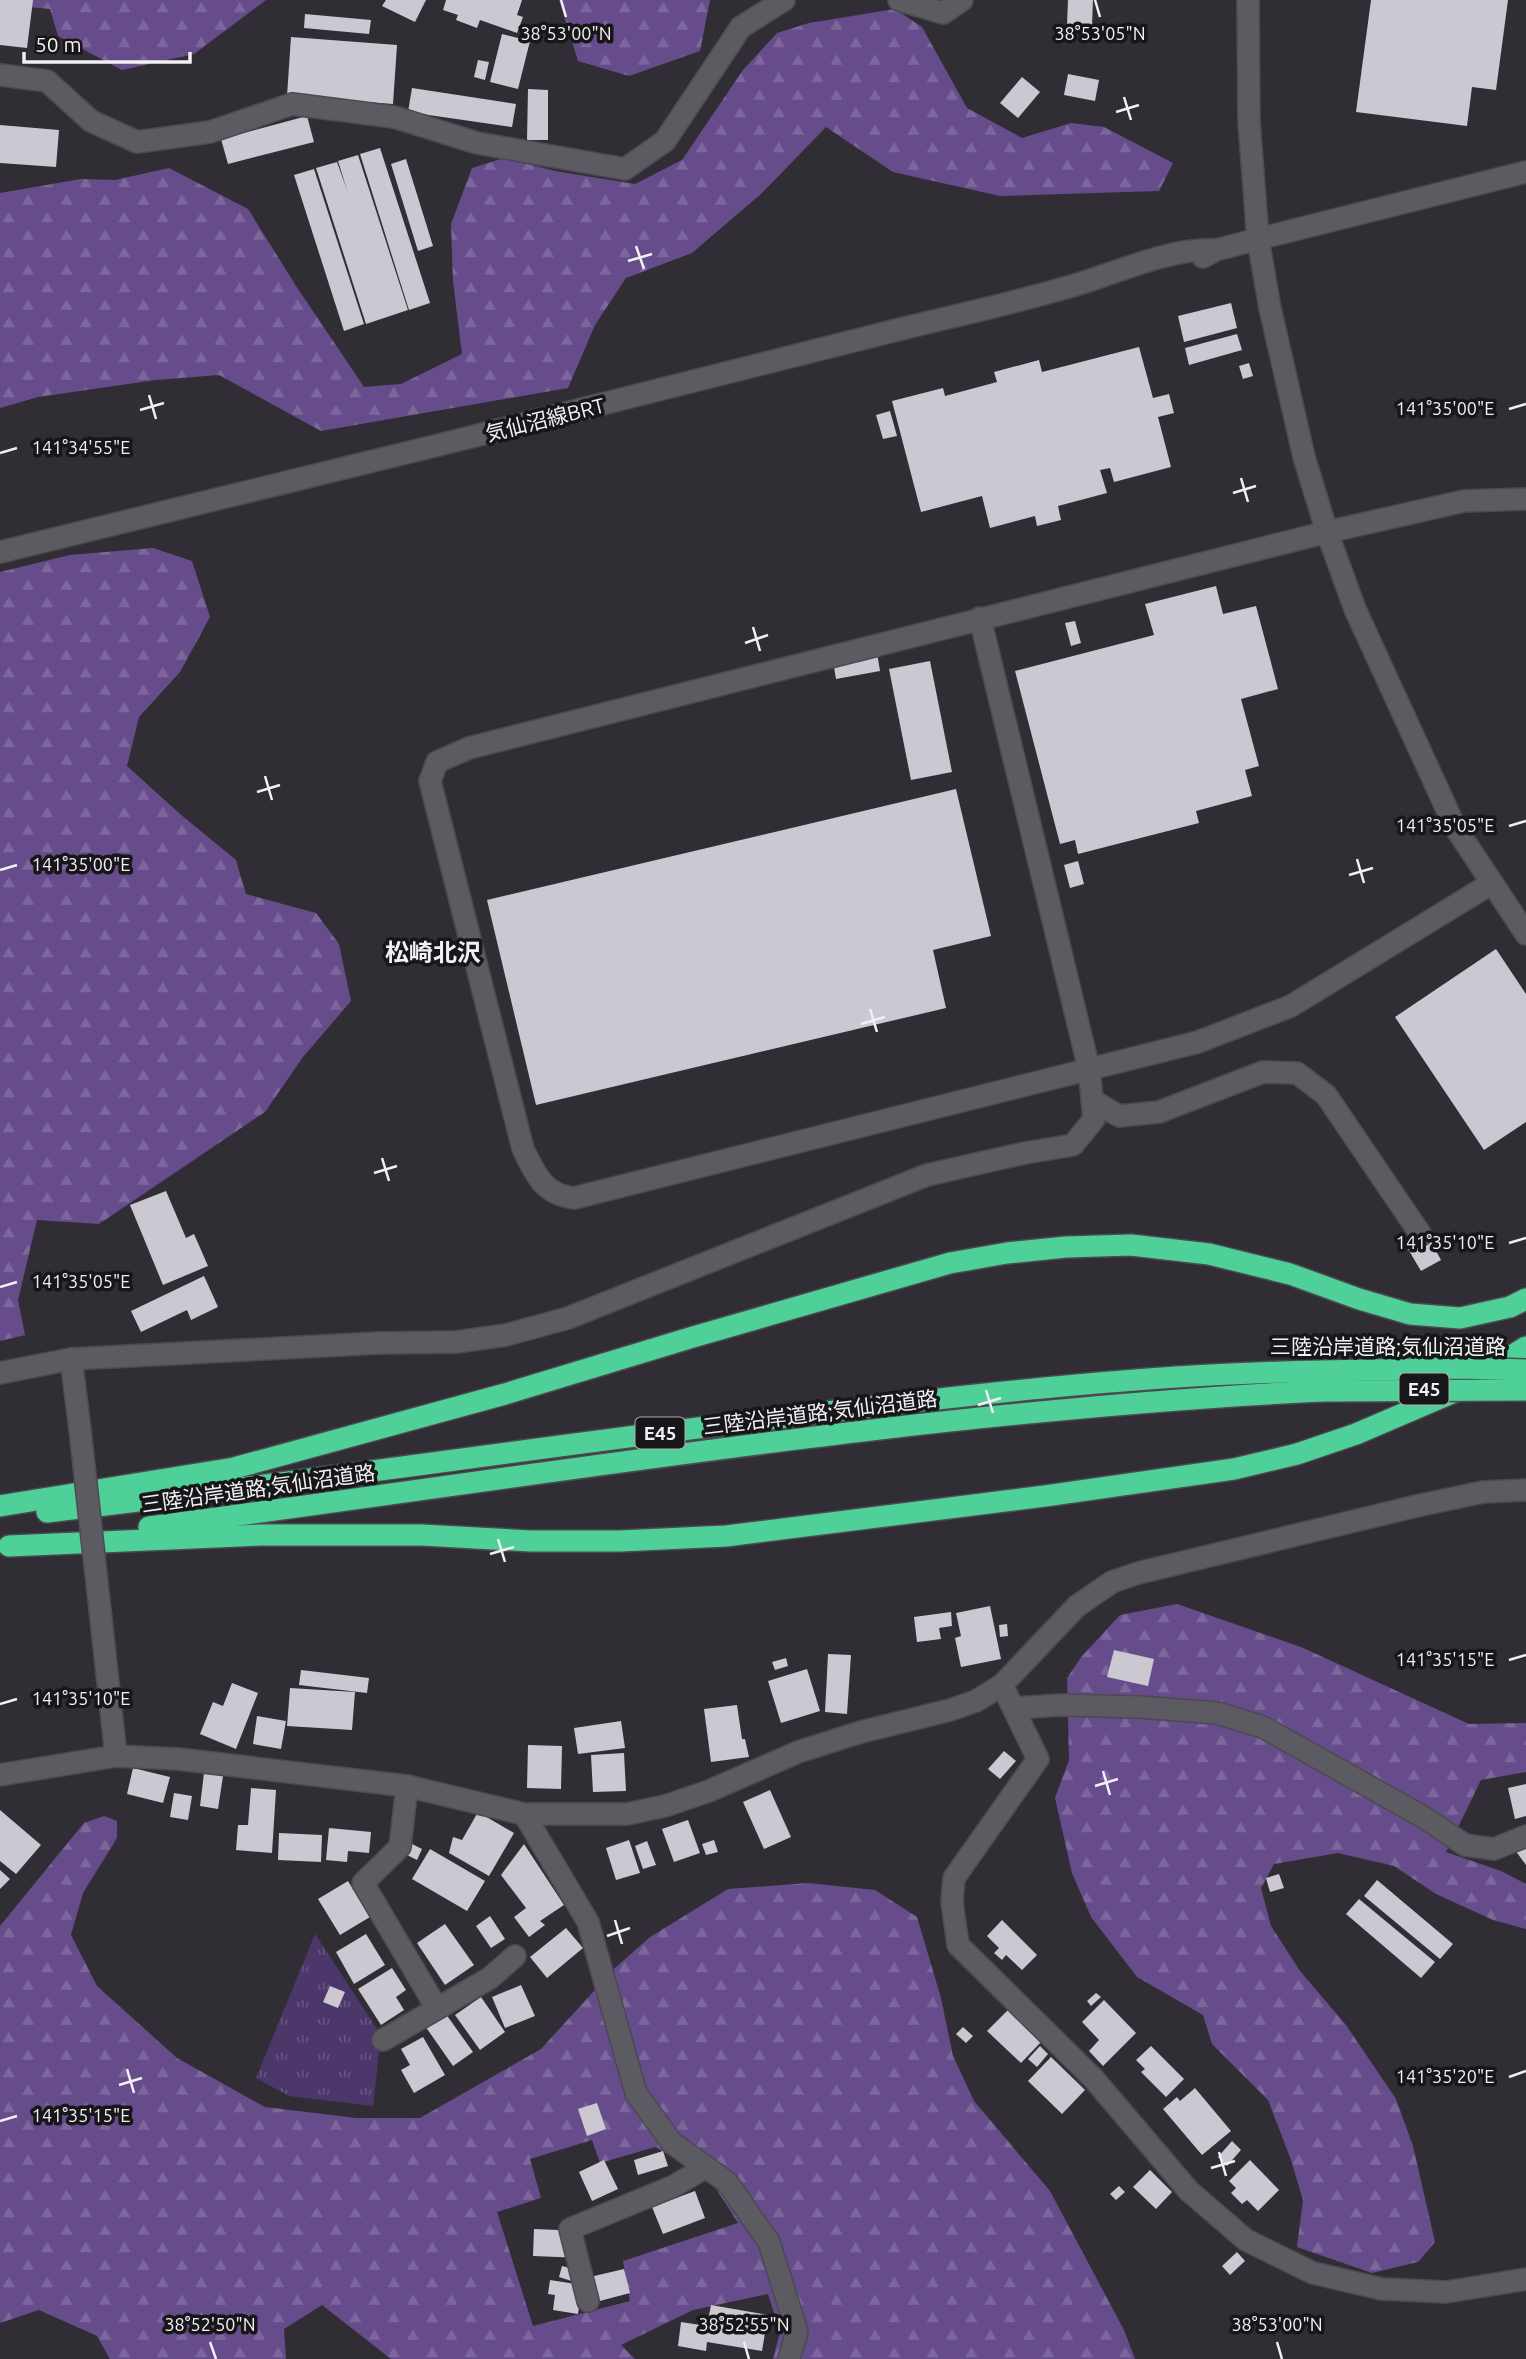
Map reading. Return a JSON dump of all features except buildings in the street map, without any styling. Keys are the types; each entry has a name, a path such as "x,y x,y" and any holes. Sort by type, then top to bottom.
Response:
{"highway":[{"path":"0,1506 233,1468 492,1398 950,1263 1007,1253 1066,1247 1131,1245 1209,1254 1290,1274 1410,1314 1460,1318 1510,1307 1526,1299"},
{"path":"4,1546 262,1535 422,1535 530,1541 713,1537 1045,1496 1234,1469 1297,1454 1356,1434 1454,1392 1526,1347"},
{"name":"三陸沿岸道路;気仙沼道路","path":"4,1546 899,1426 1461,1368 1526,1370"},
{"name":"三陸沿岸道路;気仙沼道路","path":"0,1517 240,1490 714,1425 986,1394 1177,1377 1526,1390"}],"street":[{"path":"0,75 47,81 91,121 137,142 210,132 292,104 394,117 477,143 625,169 665,141 741,27 784,0"},
{"path":"899,0 943,13 962,0"},
{"path":"1248,0 1249,122 1258,239 1270,307 1304,457 1355,609 1455,827 1526,933"},
{"name":"気仙沼線BRT","path":"0,551 536,422 1089,281 1114,270 1198,249 1216,250 1349,216 1368,203 1455,180 1483,182 1526,172"},
{"path":"1492,883 1291,1006 1198,1042 574,1198 560,1196 538,1180 523,1149 430,781 438,762 469,748 1327,532 1464,501 1526,499"},
{"path":"0,1373 71,1359 366,1343 456,1342 506,1335 568,1318 927,1175 1073,1145 1094,1119 1089,1069 980,618"},
{"path":"1092,1100 1119,1116 1159,1112 1263,1072 1297,1073 1326,1095 1421,1235"},
{"path":"71,1359 116,1756"},
{"path":"0,1775 116,1756 191,1760 407,1786 524,1814 627,1814 665,1806 709,1791 798,1752 975,1701 1002,1685 1077,1606 1112,1582 1138,1573 1434,1502 1483,1492 1526,1490"},
{"path":"1002,1685 1038,1759 954,1878 952,1902 958,1944 1093,2078 1189,2191 1246,2240 1313,2273 1382,2290 1446,2292 1526,2279"},
{"path":"1014,1708 1061,1705 1217,1713 1263,1727 1424,1818 1465,1845 1494,1849 1526,1836"},
{"path":"407,1786 400,1847 363,1883 436,2007"},
{"path":"524,1814 588,1922 636,2093 672,2143 727,2182 769,2242 797,2332 789,2359"},
{"path":"383,2040 490,1978 515,1956"},
{"path":"588,2301 570,2229 674,2186 706,2167"}],"green space":[{"path":"0,0 266,0 194,54 122,70 58,36 50,9 7,5"},
{"path":"559,0 710,0 700,51 629,76 578,61"},
{"path":"895,9 922,27 967,108 1022,138 1071,123 1104,127 1173,163 1159,191 1000,196 893,172 826,127 762,193 692,253 626,278 595,325 568,388 321,431 219,375 156,380 38,397 0,408 0,193 81,179 115,180 169,168 248,209 364,387 401,384 462,354 453,281 451,224 472,168 504,158 555,171 635,184 682,160 743,70 777,33 809,23"},
{"path":"153,548 192,561 210,617 180,672 139,717 127,766 236,860 246,894 316,913 339,944 351,1001 303,1057 265,1112 99,1224 37,1220 18,1300 25,1335 0,1341 0,572 70,555"},
{"path":"1177,1604 1301,1647 1469,1724 1526,1723 1526,1772 1481,1780 1446,1852 1501,1871 1526,1884 1526,1929 1493,1920 1436,1894 1394,1866 1338,1853 1274,1864 1261,1888 1271,1926 1300,1971 1346,2025 1396,2099 1413,2146 1435,2242 1418,2262 1372,2273 1297,2247 1303,2200 1268,2100 1212,2044 1203,2015 1137,1977 1091,1917 1072,1873 1055,1798 1069,1760 1067,1678 1082,1656 1120,1615"},
{"path":"104,1816 117,1821 117,1838 83,1893 71,1935 97,1986 177,2058 265,2107 356,2118 420,2118 541,2049 615,1968 650,1937 728,1889 808,1883 875,1890 917,1917 941,1998 953,2056 974,2101 1050,2191 1124,2330 1135,2359 773,2359 780,2332 768,2294 693,2310 621,2345 635,2359 391,2359 322,2305 284,2329 286,2359 110,2359 97,2336 39,2310 0,2323 0,1926 84,1823","holes":["592,2140 600,2163 655,2147 710,2179 738,2223 623,2261 630,2301 533,2326 497,2212 541,2198 530,2159"]},
{"path":"315,1934 381,2035 373,2106 289,2096 256,2078"}],"district":[{"name":"松崎北沢","path":"433,952"}]}
